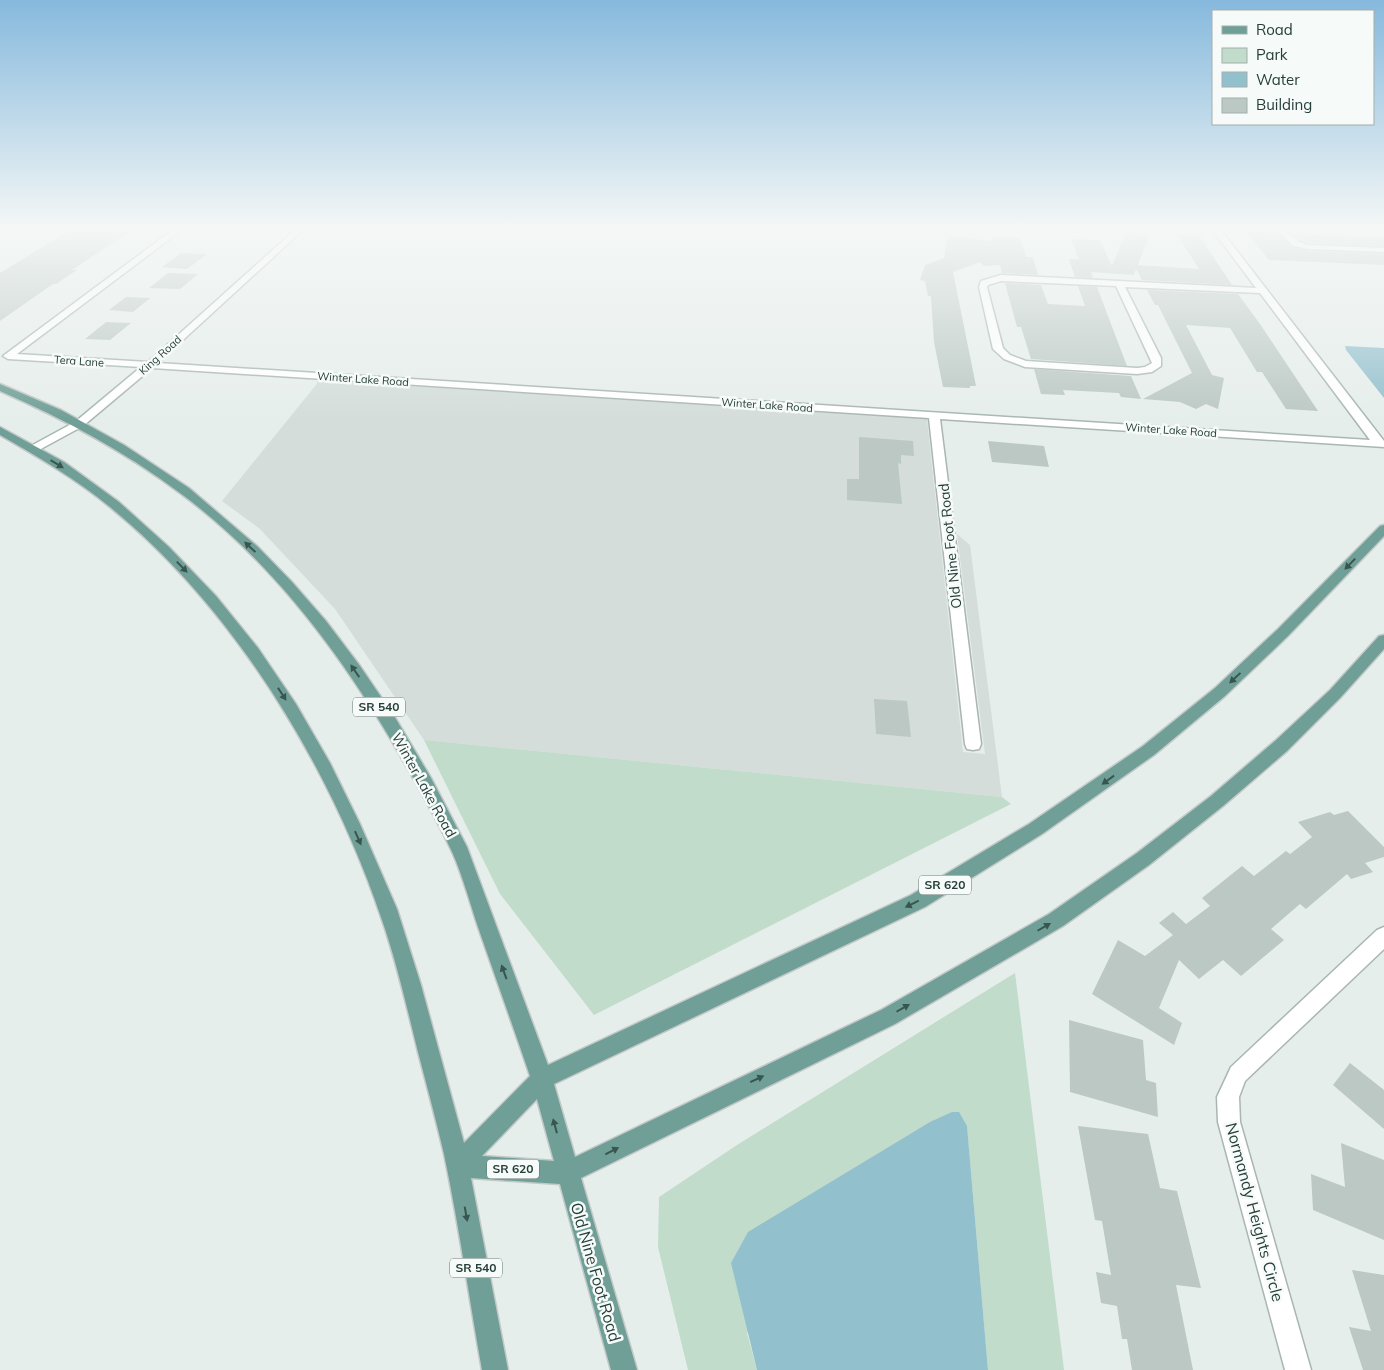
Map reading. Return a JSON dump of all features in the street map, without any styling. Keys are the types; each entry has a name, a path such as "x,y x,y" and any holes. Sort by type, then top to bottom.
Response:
{"main road":[{"name":"Winter Lake Road","path":"0,387 80,424 151,466 219,518 287,585 321,625 355,670 390,723 420,774 461,853 542,1079 568,1173"},
{"name":"SR 540","path":"0,430 70,471 96,490 170,554 208,594 245,640 294,713 343,805 392,920 413,993 457,1166 495,1370"},
{"name":"SR 620","path":"457,1166 542,1079 918,901 1069,807 1135,760 1220,691 1277,638 1384,529"},
{"path":"568,1173 694,1110 888,1018 1056,920 1143,859 1217,801 1281,746 1334,694 1384,640"},
{"name":"SR 620","path":"457,1166 568,1173"},
{"name":"Old Nine Foot Road","path":"568,1173 624,1370"}],"street":[{"name":"Tera Lane","path":"93,293 8,356 150,365"},
{"name":"King Road","path":"33,449 80,424 150,365 229,293"},
{"path":"984,293 998,349 1002,355 1025,364 1148,370 1157,364 1156,358 1123,293"},
{"path":"1265,293 1382,444"},
{"name":"Winter Lake Road","path":"150,365 1382,444"},
{"name":"Old Nine Foot Road","path":"934,415 973,744"},
{"name":"Normandy Heights Circle","path":"1298,1370 1229,1122 1228,1097 1238,1074 1384,936"}],"shaded area":[{"path":"318,380 927,419 963,752 985,754 957,534 970,545 1002,797 424,740 335,609 260,529 222,501 316,385"}],"green space":[{"path":"424,740 1002,797 1011,804 594,1015 500,894"},
{"path":"1015,973 1064,1370 988,1370 967,1127 747,1333 757,1370 688,1370 658,1247 659,1197 737,1145"}],"water":[{"path":"1345,346 1384,348 1384,398 1346,350"},
{"path":"952,1112 959,1112 967,1126 988,1370 757,1370 731,1263 748,1232 930,1122"}],"building":[{"path":"0,293 40,293 0,321"},
{"path":"927,293 957,293 976,386 970,386 970,388 943,387 934,342 931,296 928,296"},
{"path":"1008,293 1044,293 1048,304 1085,306 1080,293 1099,293 1127,366 1031,359 1021,327 1017,327"},
{"path":"1149,293 1238,294 1318,411 1286,409 1262,372 1257,372 1230,328 1186,325 1212,375 1224,378 1218,409 1206,404 1196,409 1180,402 1143,399 1192,373 1158,305 1155,305"},
{"path":"126,297 150,298 133,312 109,310"},
{"path":"106,322 131,323 110,340 85,339"},
{"path":"1034,369 1131,376 1141,399 1121,397 1119,393 1063,390 1065,395 1041,394"},
{"path":"859,437 913,441 914,456 901,455 901,464 898,463 902,504 847,500 847,479 859,479"},
{"path":"988,441 1044,446 1049,467 992,462"},
{"path":"874,699 907,701 911,737 876,734"},
{"path":"1348,811 1384,847 1384,857 1365,863 1373,872 1351,879 1347,874 1306,909 1300,904 1271,929 1284,940 1241,976 1223,960 1199,979 1179,960 1159,1008 1182,1023 1174,1045 1092,994 1118,940 1145,956 1173,935 1159,923 1173,912 1186,924 1210,906 1202,898 1242,866 1254,876 1286,851 1290,854 1312,837 1298,822 1330,812 1334,815"},
{"path":"1069,1020 1143,1040 1146,1080 1156,1083 1158,1117 1070,1092"},
{"path":"1350,1063 1384,1090 1384,1129 1333,1085"},
{"path":"1078,1126 1148,1134 1160,1188 1177,1191 1201,1288 1176,1285 1193,1370 1132,1370 1127,1339 1122,1339 1117,1306 1101,1303 1096,1272 1111,1275 1102,1221 1095,1220"},
{"path":"1341,1143 1384,1160 1384,1240 1313,1210 1311,1174 1345,1187"},
{"path":"1352,1270 1384,1275 1384,1370 1363,1370 1349,1327 1371,1331"}]}
